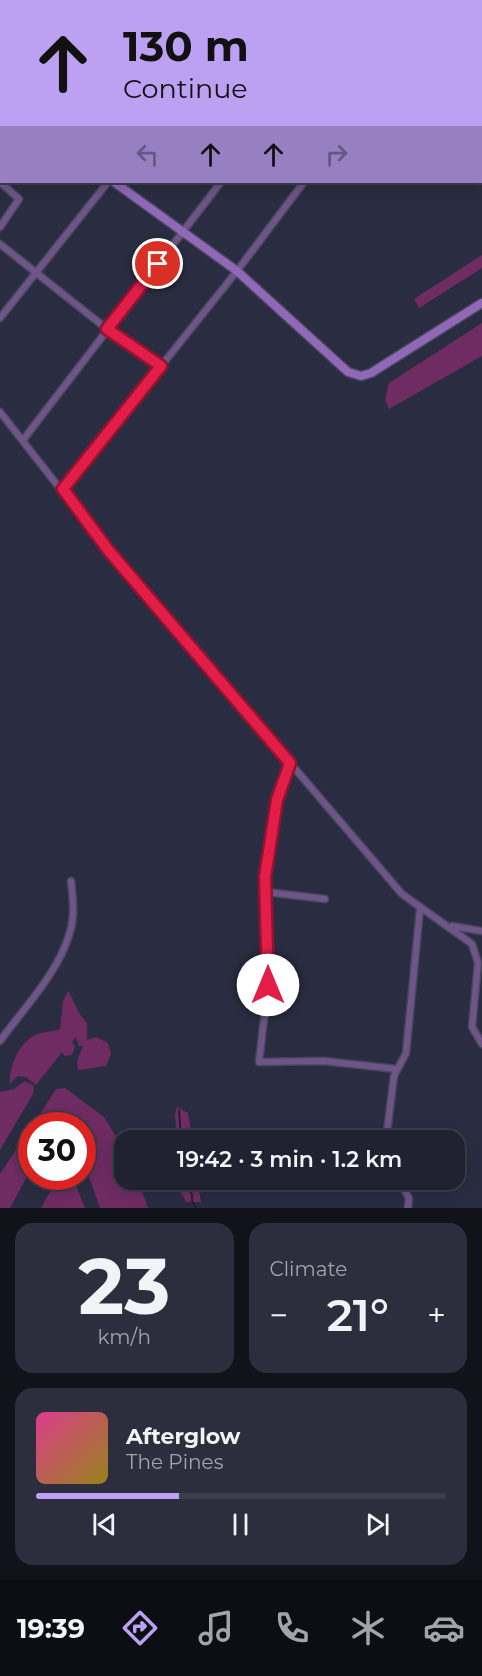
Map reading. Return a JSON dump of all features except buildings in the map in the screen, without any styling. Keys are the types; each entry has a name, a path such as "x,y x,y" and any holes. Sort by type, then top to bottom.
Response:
{"main road":[{"path":"115,183 237,271 348,372 361,376 371,373 482,303"}],"street":[{"path":"0,227 19,200 1,183"},
{"path":"0,318 107,183"},
{"path":"23,440 220,183"},
{"path":"63,489 237,271 303,183"},
{"path":"0,244 107,329 161,366"},
{"path":"0,412 63,489 109,551 402,894 472,944 477,954 472,1027 482,1044"},
{"path":"290,763 277,800 265,877 268,985 259,1062 324,1061 396,1069"},
{"path":"0,1041 54,967 64,948 73,915 70,881"},
{"path":"266,892 325,899"},
{"path":"387,1130 396,1069 406,1053 420,909"},
{"path":"448,925 482,931"},
{"path":"404,1190 409,1198 408,1208"}],"shaded area":[{"path":"482,255 482,268 419,308 414,299"},
{"path":"482,323 482,356 389,409 385,400 389,383"},
{"path":"68,991 87,1023 87,1040 96,1037 108,1043 111,1054 106,1066 78,1070 77,1061 83,1046 79,1046 76,1037 72,1042 75,1047 72,1055 65,1056 62,1052 36,1085 26,1077 18,1076 10,1084 14,1061 27,1040 41,1033 60,1029 63,1001"},
{"path":"25,1081 34,1086 33,1094 22,1112 18,1112 18,1119 0,1150 0,1092 14,1089"},
{"path":"65,1088 104,1117 114,1133 114,1190 142,1190 148,1208 100,1208 94,1190 96,1190 96,1112 41,1112 56,1089"},
{"path":"177,1107 188,1113 191,1130 176,1130"},
{"path":"18,1147 20,1190 10,1208 0,1208 0,1174"},
{"path":"51,1190 78,1190 85,1208 41,1208"},
{"path":"180,1190 199,1190 201,1202 186,1202"}],"waterway":[{"path":"179,1110 180,1130"},
{"path":"188,1190 196,1208"}],"route":[{"path":"158,264 107,329 161,366 63,489 109,551 290,763 277,800 265,877 268,907 268,985"}]}
